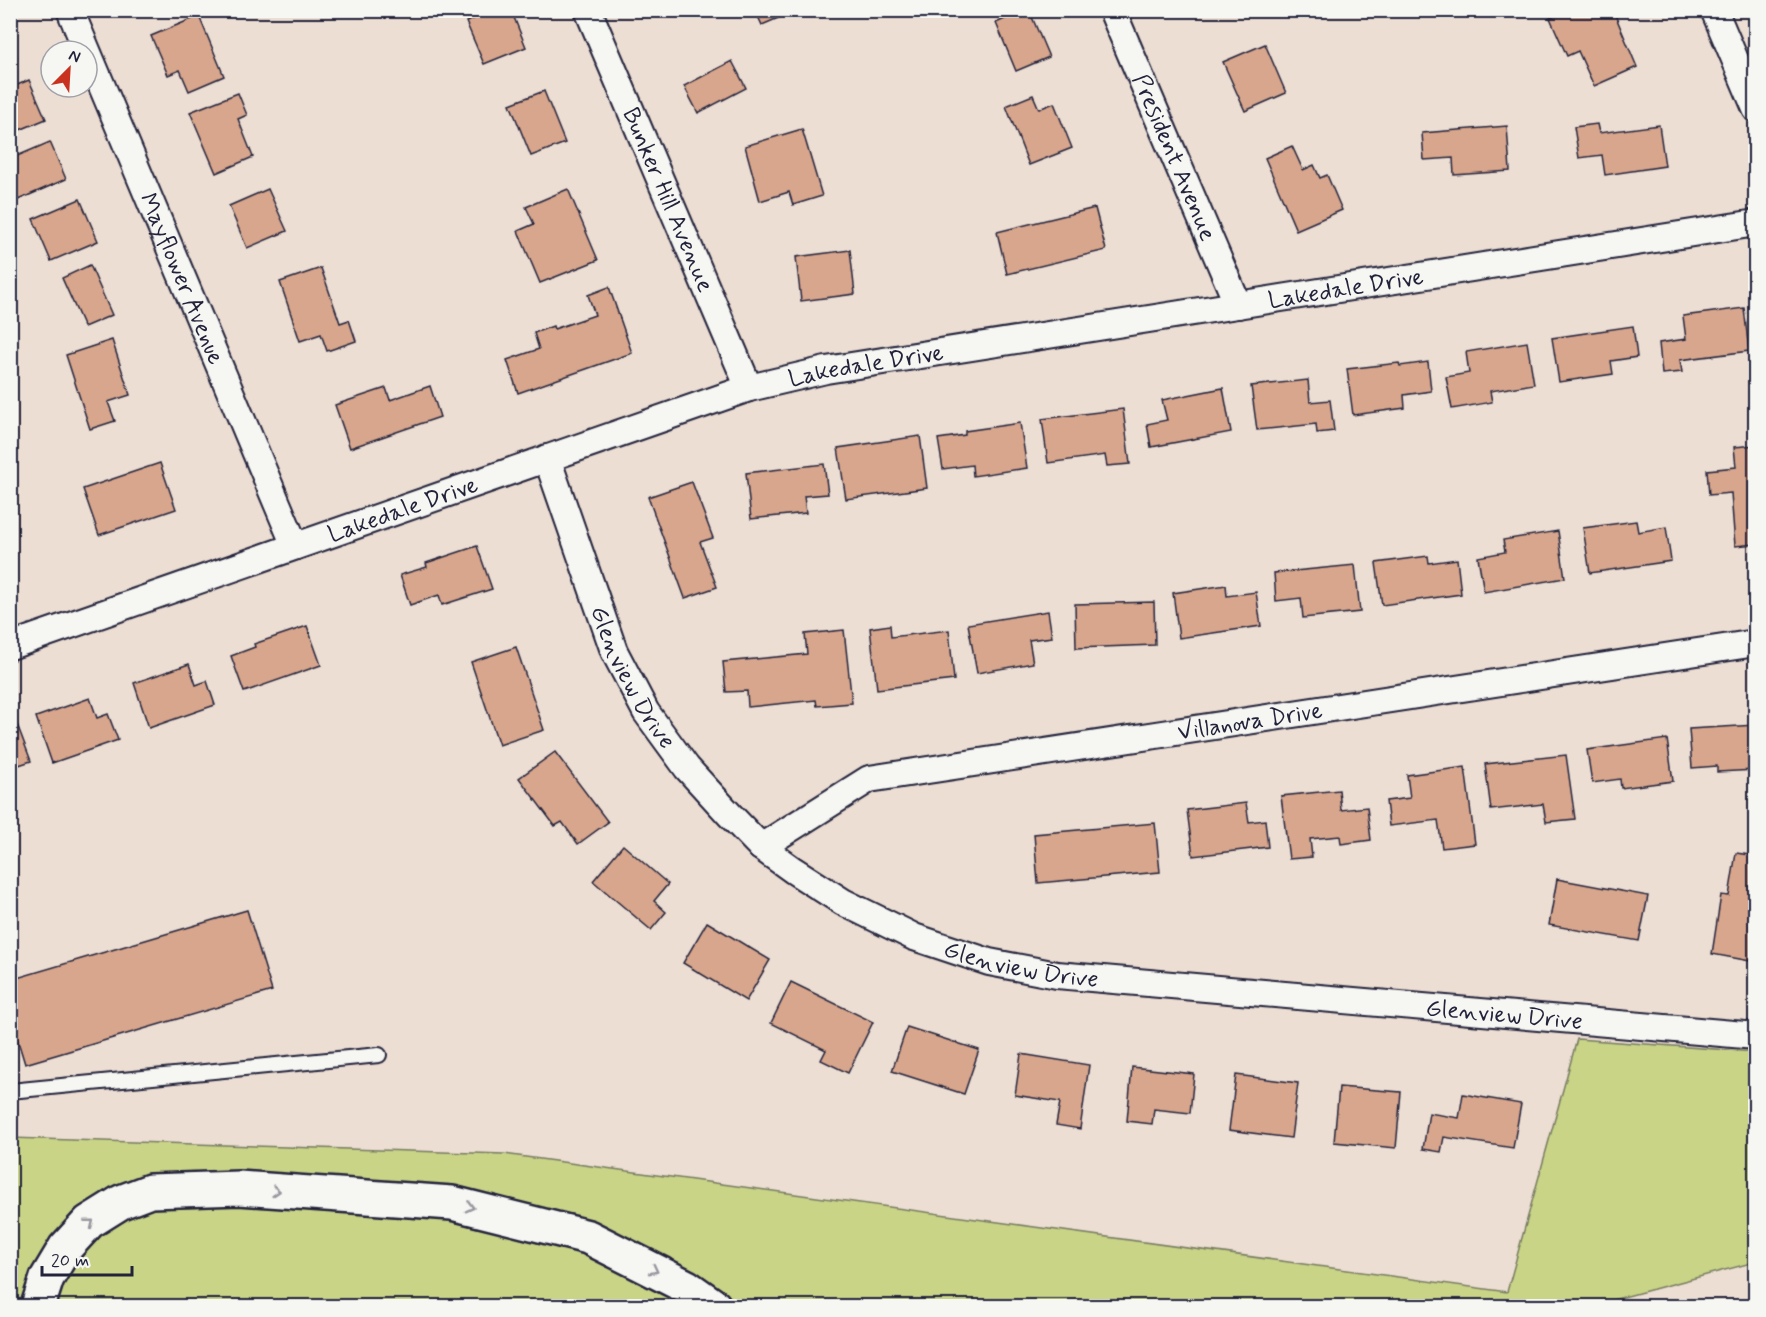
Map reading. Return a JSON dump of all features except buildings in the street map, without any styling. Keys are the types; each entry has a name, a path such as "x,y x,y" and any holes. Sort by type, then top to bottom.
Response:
{"highway":[{"path":"38,1306 47,1278 65,1248 89,1222 121,1202 150,1191 239,1188 452,1203 554,1228 588,1237 687,1287 714,1306"}],"street":[{"name":"Mayflower Avenue","path":"70,10 295,546"},
{"name":"Bunker Hill Avenue","path":"588,10 749,388"},
{"name":"President Avenue","path":"1112,10 1238,305"},
{"path":"1714,10 1755,109"},
{"name":"Lakedale Drive","path":"10,646 749,388 826,370 1755,223"},
{"name":"Glenview Drive","path":"547,458 614,651 646,712 687,768 761,847 843,902 914,937 989,962 1056,975 1755,1036"},
{"name":"Villanova Drive","path":"761,847 869,779 1755,643"}],"lane":[{"path":"10,1090 73,1086 379,1055"}],"green space":[{"path":"1577,1039 1755,1052 1755,1262 1590,1306 18,1306 11,1292 11,1138 504,1154 1507,1292"}]}
